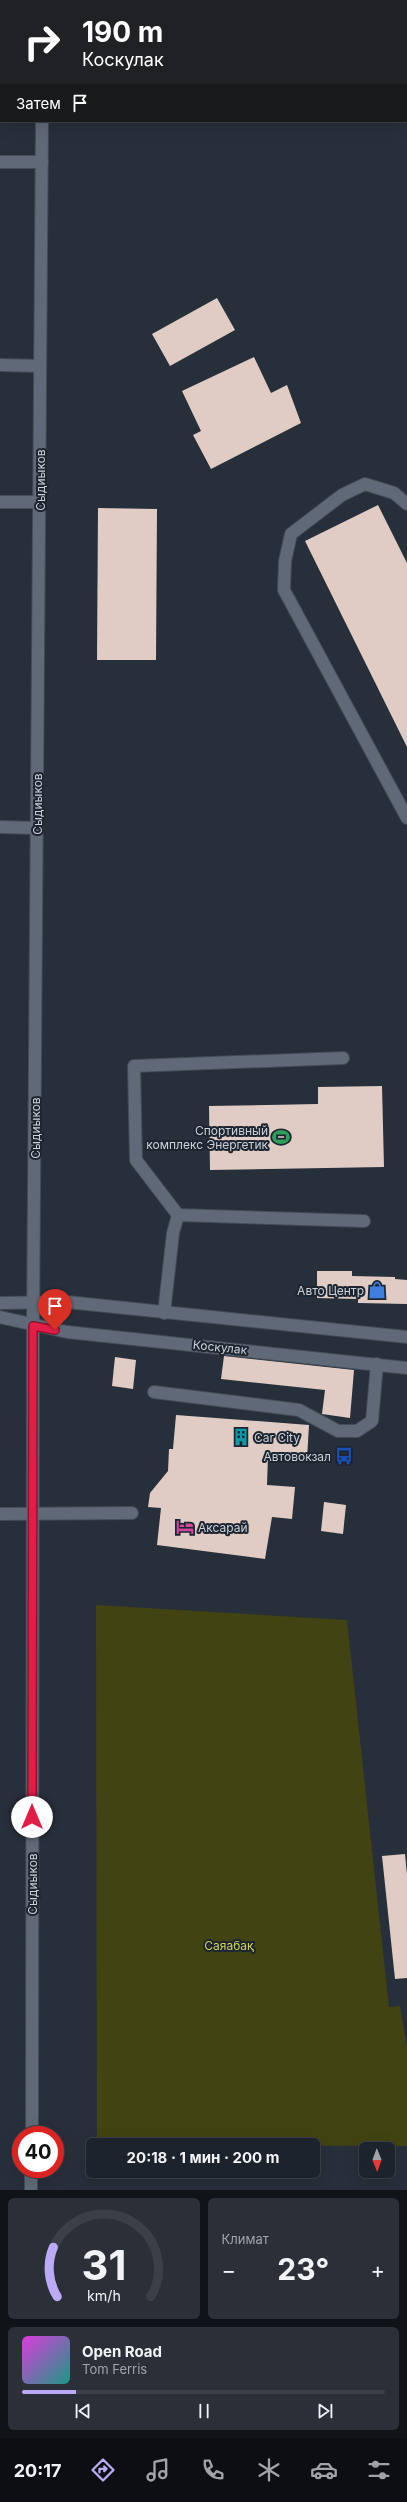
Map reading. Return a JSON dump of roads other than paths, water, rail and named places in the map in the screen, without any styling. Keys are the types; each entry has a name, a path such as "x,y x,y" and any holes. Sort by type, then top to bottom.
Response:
{"street":[{"name":"Сыдиыков","path":"32,2126 33,1301 42,122"},
{"path":"0,162 42,162"},
{"path":"0,366 40,366"},
{"path":"407,504 394,493 365,484 342,495 291,534 285,561 284,590 407,818"},
{"path":"0,502 39,502"},
{"path":"0,827 37,828"},
{"path":"178,1215 136,1160 134,1066 343,1058"},
{"path":"164,1312 173,1233 178,1215"},
{"path":"178,1215 364,1221"},
{"path":"0,1303 33,1301 67,1302 407,1337"},
{"name":"Коскулак","path":"0,1317 33,1326 66,1332 407,1368"},
{"path":"154,1392 299,1410 338,1431 357,1431 372,1421 377,1364"},
{"path":"0,1514 132,1513"},
{"path":"31,2178 31,2190"}],"place":[{"name":"Спортивный комплекс Энергетик","path":"281,1137"},
{"name":"Авто Центр","path":"377,1290"},
{"name":"Car City","path":"241,1437"},
{"name":"Автовокзал","path":"344,1456"},
{"name":"Аксарай","path":"185,1527"}],"park label":[{"name":"Саяабақ","path":"229,1945"}]}
